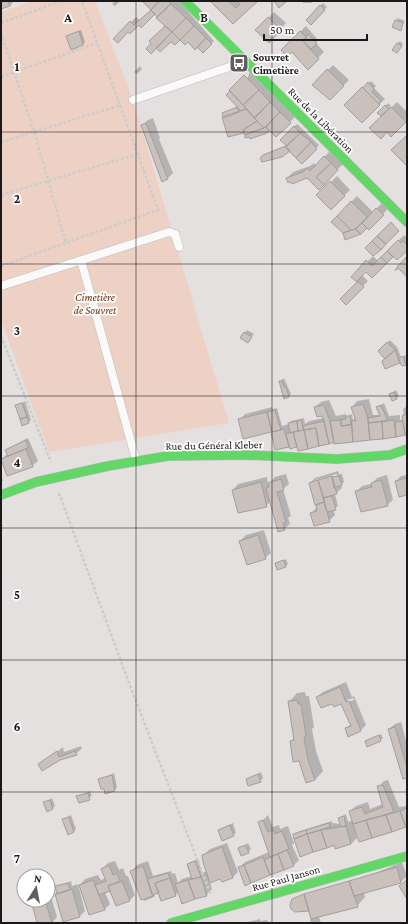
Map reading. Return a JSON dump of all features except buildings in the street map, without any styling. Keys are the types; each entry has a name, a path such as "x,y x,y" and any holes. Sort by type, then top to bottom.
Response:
{"main road":[{"name":"Rue de la Libération","path":"185,1 407,222"},
{"name":"Rue du Général Kleber","path":"1,495 36,482 55,477 136,461 176,456 246,455 337,459 390,456 407,449"},
{"name":"Rue Paul Janson","path":"171,923 407,856"}],"lane":[{"path":"133,100 235,65 243,59"},
{"path":"1,286 169,232 175,234 179,247"},
{"path":"81,260 136,461"}],"path":[{"path":"1,22 61,1"},
{"path":"1,266 158,210 82,1"},
{"path":"1,33 34,131 66,243"},
{"path":"1,77 97,43"},
{"path":"1,142 133,100"},
{"path":"1,195 138,154"},
{"path":"1,336 55,477 132,691 217,910"}],"green space":[{"name":"Cimetière de Souvret","path":"33,1 95,1 133,100 229,423 49,452 1,320 1,12"}],"traffic: fast":[{"path":"185,1 407,222"},
{"path":"1,495 36,482 108,466 168,456 246,455 337,459 390,455 407,449"},
{"path":"171,923 407,856"}],"place":[{"name":"Souvret Cimetière","path":"239,63"}]}
